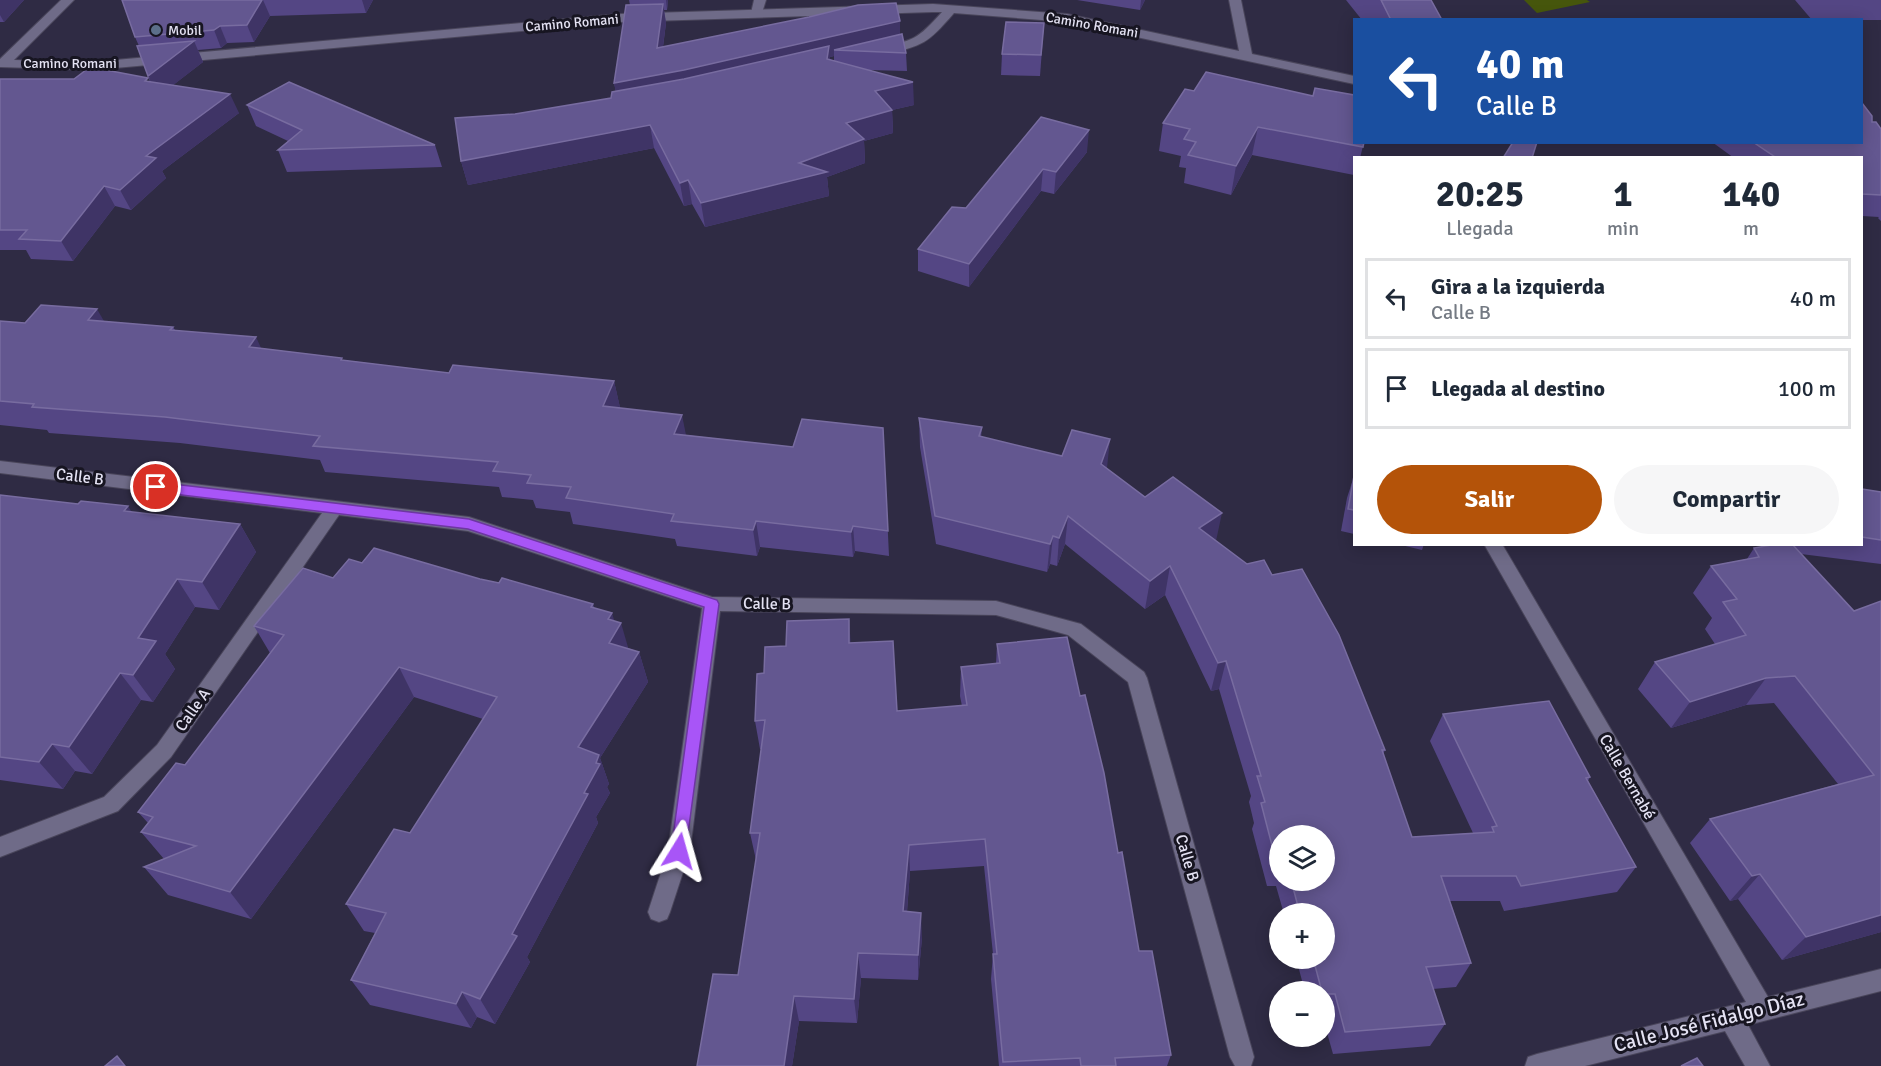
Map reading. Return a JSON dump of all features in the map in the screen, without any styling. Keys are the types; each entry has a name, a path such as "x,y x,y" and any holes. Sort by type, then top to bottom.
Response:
{"street":[{"path":"2,63 68,0"},
{"path":"1235,0 1246,56"},
{"name":"Camino Romani","path":"2,63 93,66 758,6 936,4 951,9 1067,18 1353,80"},
{"path":"871,54 917,43 931,32 951,9"},
{"name":"Calle B","path":"0,467 469,524 712,604 996,608 1074,629 1137,678 1242,1057"},
{"name":"Calle A","path":"0,848 111,804 164,751 334,509"},
{"name":"Calle Bernabé","path":"1494,546 1762,1008"},
{"path":"659,912 679,851 712,604"},
{"name":"Calle José Fidalgo Díaz","path":"1536,1066 1881,980"},
{"path":"1730,1016 1758,1066"}],"green space":[{"path":"1524,0 1587,0 1590,2 1537,13"}],"building":[{"path":"122,0 262,0 247,25 220,26 214,30 135,37"},
{"path":"1381,0 1431,0 1441,18 1390,18"},
{"path":"896,3 900,21 684,70 614,83 626,5 663,4 657,48 858,5"},
{"path":"1006,22 1044,23 1041,55 1002,54"},
{"path":"902,34 906,53 834,50"},
{"path":"194,41 148,76 137,46"},
{"path":"829,46 827,59 913,82 875,91 892,110 846,123 864,139 799,163 827,172 701,203 688,180 680,183 650,125 461,161 455,118 515,114 611,98 612,92 684,79"},
{"path":"90,67 148,78 145,81 230,94 146,156 156,158 120,190 104,186 61,241 19,239 27,230 0,230 0,79 74,79"},
{"path":"1206,72 1313,96 1315,88 1353,95 1353,144 1364,144 1363,147 1258,127 1236,166 1188,155 1196,142 1184,139 1190,129 1163,123 1185,89 1194,91"},
{"path":"289,82 435,145 278,150 302,130 247,105"},
{"path":"1863,104 1872,116 1872,122 1876,122 1881,129 1881,195 1863,194 1863,156 1774,156 1756,144 1863,144"},
{"path":"1041,117 1089,130 1056,172 1043,169 969,264 918,249 952,207 966,208"},
{"path":"1512,144 1536,144 1533,156 1504,156"},
{"path":"41,305 97,309 88,320 256,337 249,347 342,358 341,360 449,373 453,365 614,381 603,406 682,415 674,434 793,447 802,419 883,428 888,531 853,526 851,532 756,521 753,530 671,521 674,514 566,498 571,487 527,483 531,475 493,471 498,462 313,446 320,436 165,417 32,407 34,404 0,401 0,321 25,323"},
{"path":"919,418 982,427 979,436 1062,456 1072,430 1110,439 1101,464 1145,497 1173,477 1222,513 1199,528 1247,564 1264,560 1272,575 1302,569 1339,635 1385,750 1382,750 1412,837 1494,832 1492,827 1497,826 1443,714 1549,701 1590,777 1586,778 1636,867 1521,886 1516,876 1441,876 1471,963 1426,967 1445,1024 1345,1032 1335,994 1335,981 1319,981 1316,969 1335,969 1335,903 1297,903 1294,891 1335,891 1335,825 1269,825 1269,834 1261,803 1265,802 1257,776 1261,776 1226,661 1218,663 1170,566 1150,581 1068,516 1059,538 1053,536 1050,544 935,516"},
{"path":"1353,482 1353,510 1348,509"},
{"path":"1863,489 1881,492 1881,540 1863,537"},
{"path":"0,495 78,504 81,501 128,506 124,511 240,524 202,582 177,579 138,638 156,641 133,675 120,673 69,747 52,744 39,762 0,757"},
{"path":"1794,546 1854,611 1881,601 1881,915 1806,937 1760,874 1752,876 1710,819 1874,775 1795,676 1766,678 1690,702 1655,662 1746,635 1723,602 1737,599 1711,566 1759,557 1754,548"},
{"path":"374,548 480,579 499,583 502,578 593,604 591,607 612,613 608,619 621,623 609,643 639,652 578,747 599,755 596,763 600,764 584,793 588,794 512,934 517,936 480,999 462,992 456,1004 351,980 386,913 346,904 394,829 410,833 497,697 399,667 230,892 144,867 196,846 141,832 153,817 138,812 176,763 185,765 284,635 254,626 303,568 333,578 349,559 362,563"},
{"path":"849,619 849,643 893,641 897,711 967,705 961,667 1000,663 997,644 1067,637 1080,696 1085,695 1104,773 1118,853 1122,852 1139,951 1152,951 1171,1055 1115,1058 1116,1066 1081,1066 1080,1058 1003,1062 993,954 997,954 985,839 909,845 903,911 921,913 918,955 858,953 854,999 794,996 784,1066 697,1066 713,974 738,975 760,833 750,833 765,720 755,721 757,674 764,673 765,647 786,646 787,621"},
{"path":"117,1056 125,1066 105,1066"},
{"path":"1697,1058 1703,1066 1681,1066"}],"place":[{"name":"Mobil","path":"156,30"}],"route":[{"path":"156,487 469,524 712,604 679,851"}]}
